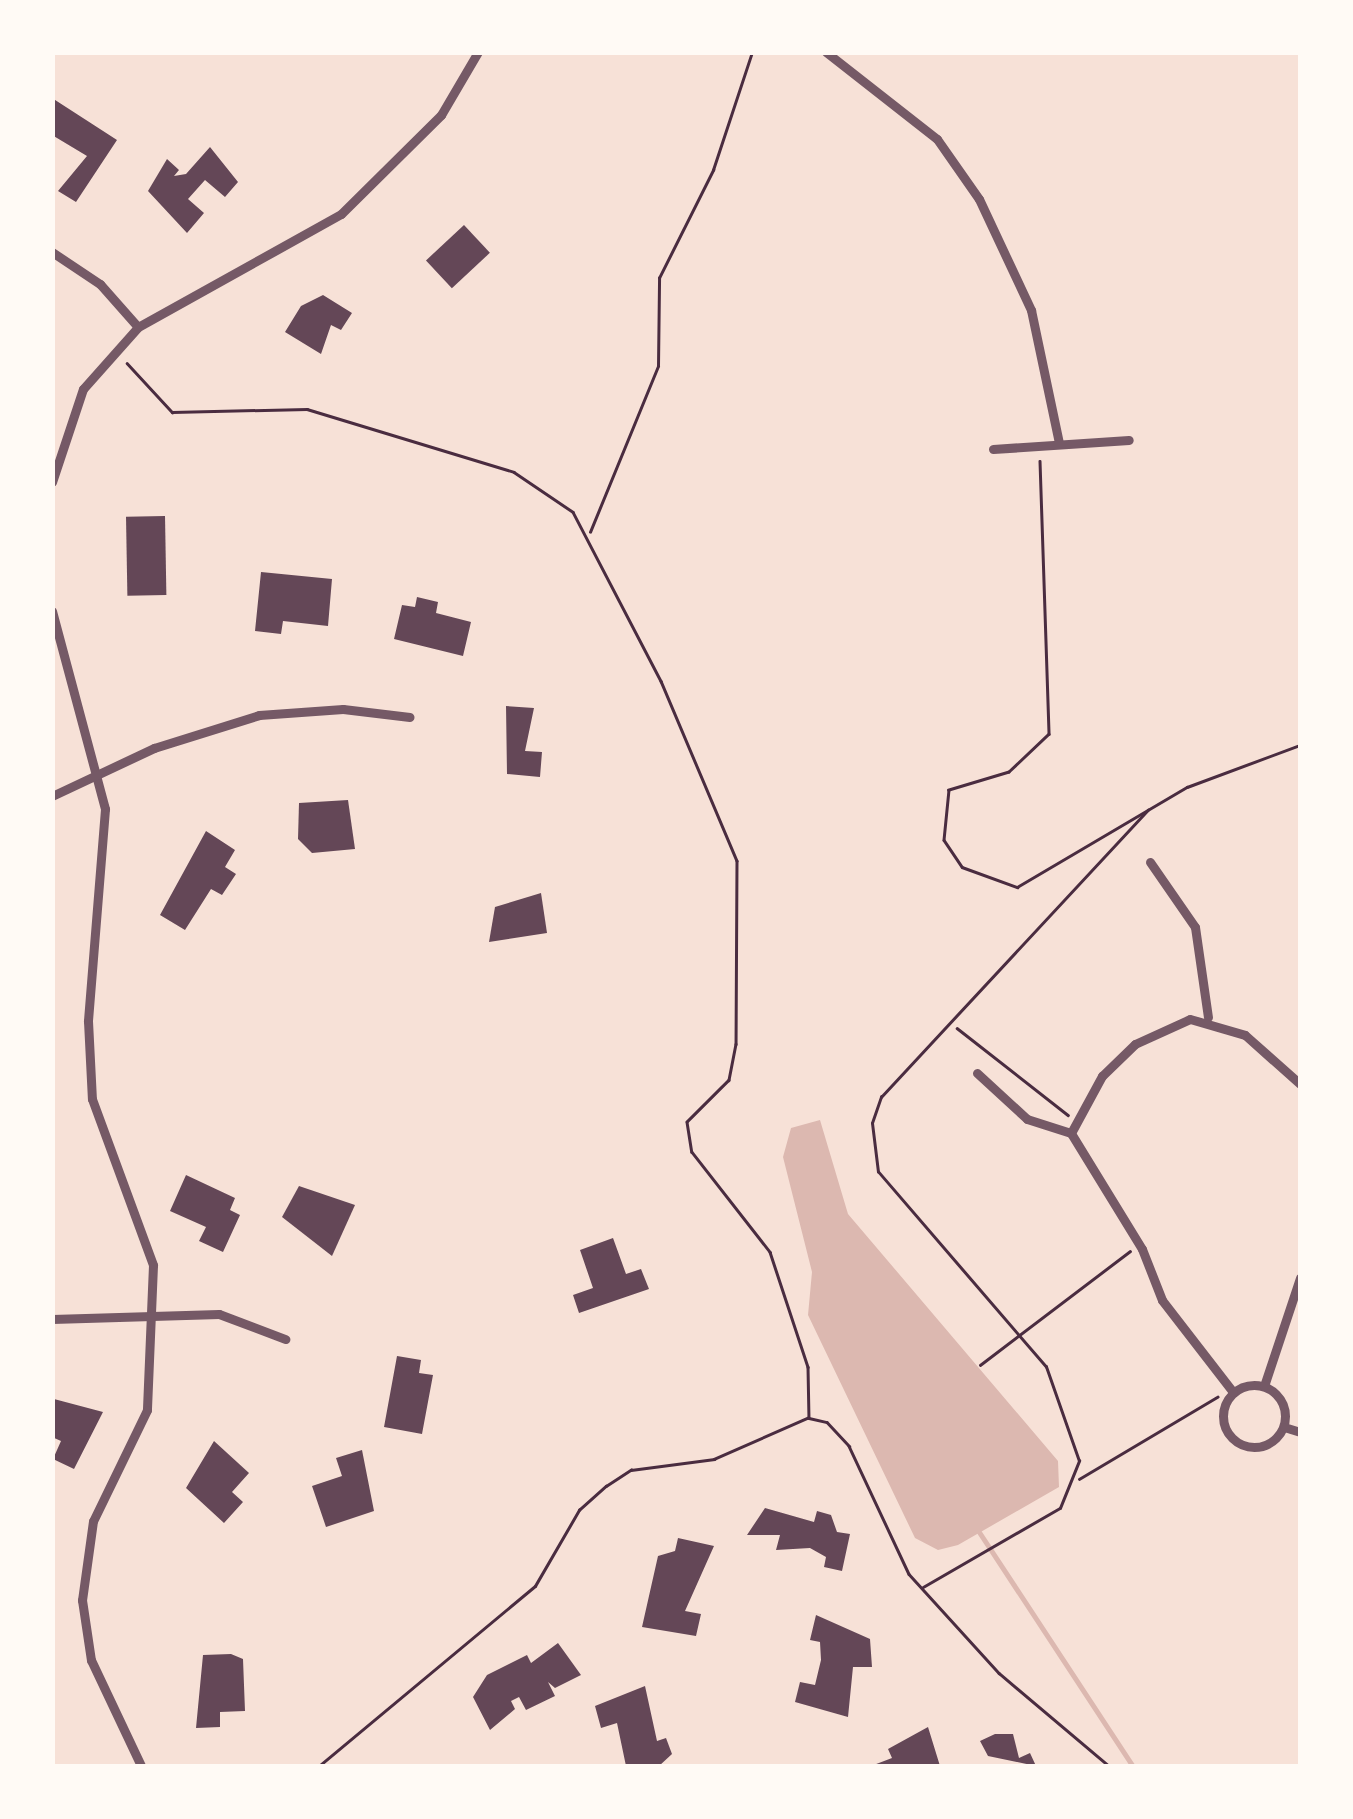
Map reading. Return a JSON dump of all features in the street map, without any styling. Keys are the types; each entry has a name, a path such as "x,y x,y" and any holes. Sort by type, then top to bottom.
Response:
{"street":[{"path":"52,482 74,406 138,327 341,214 440,115 478,52"},
{"path":"826,52 936,139 979,199 1031,310 1059,443"},
{"path":"52,252 100,284 138,327"},
{"path":"993,449 1129,440"},
{"path":"52,611 100,771 108,850 88,1021 92,1099 153,1266 155,1312 147,1410 93,1521 82,1600 91,1660 141,1766"},
{"path":"52,796 100,771 259,715 343,709 410,717"},
{"path":"1150,862 1196,927 1208,1018"},
{"path":"1071,1133 1082,1099 1136,1044 1208,1018 1245,1034 1300,1084"},
{"path":"977,1073 1027,1119 1071,1133 1139,1244 1162,1300 1233,1392"},
{"path":"1264,1386 1300,1278"},
{"path":"52,1319 155,1312 237,1317 285,1339"},
{"path":"1233,1392 1264,1386 1280,1398 1284,1427"},
{"path":"1233,1392 1223,1420 1240,1444 1261,1447 1284,1427"},
{"path":"1284,1427 1300,1432"}],"path":[{"path":"588,534 658,366 659,278 712,170 752,52"},
{"path":"116,351 172,412 307,409 514,472 573,512 588,534 737,861 729,1080 687,1122 692,1152 770,1252 808,1366 809,1418"},
{"path":"1040,444 1048,734 1010,772 949,790 944,840 962,867 1017,887 1148,810 1300,745"},
{"path":"1076,1480 1064,1403 1020,1333 895,1193 870,1147 881,1097 956,1027 1148,810"},
{"path":"956,1027 1076,1118"},
{"path":"980,1365 1139,1244"},
{"path":"922,1587 1028,1531 1060,1508 1076,1480 1233,1392"},
{"path":"319,1766 536,1586 578,1510 606,1486 631,1470 714,1459 809,1418 827,1422 849,1446 922,1587 999,1673 1108,1766"}],"shaded area":[{"path":"820,1120 848,1214 1058,1461 1059,1487 958,1545 938,1550 915,1538 808,1315 812,1272 783,1157 791,1128"}],"building":[{"path":"52,98 117,140 76,202 58,191 87,156 52,135"},
{"path":"210,147 238,182 225,197 205,180 188,199 204,213 187,233 148,191 167,159 179,170 174,176 186,174"},
{"path":"464,225 490,253 452,288 426,260"},
{"path":"323,295 352,313 341,330 331,325 321,354 285,332 301,306"},
{"path":"165,516 166,595 127,596 126,517"},
{"path":"261,572 332,579 328,626 283,621 281,634 255,631"},
{"path":"417,597 438,602 436,613 471,622 463,656 394,639 402,605 415,607"},
{"path":"506,706 534,708 525,751 542,752 540,777 507,774"},
{"path":"348,800 355,849 312,853 298,839 299,803"},
{"path":"206,831 235,850 225,867 236,874 222,895 211,889 185,930 160,915"},
{"path":"541,893 547,933 489,942 495,907"},
{"path":"186,1175 235,1198 230,1210 240,1215 223,1252 199,1241 206,1227 170,1211"},
{"path":"299,1186 355,1205 332,1256 282,1217"},
{"path":"613,1238 626,1274 641,1269 649,1289 579,1313 573,1295 593,1288 580,1250"},
{"path":"397,1356 421,1360 419,1373 433,1375 422,1434 384,1427"},
{"path":"54,1399 103,1412 74,1469 53,1459 61,1441 52,1437"},
{"path":"214,1441 249,1473 232,1492 243,1502 224,1523 186,1488"},
{"path":"362,1450 374,1511 326,1527 312,1486 342,1476 336,1458"},
{"path":"765,1508 814,1522 817,1511 831,1515 837,1532 850,1534 842,1571 824,1567 826,1557 810,1548 776,1550 780,1535 747,1535"},
{"path":"678,1538 714,1546 685,1611 701,1614 696,1636 642,1627 658,1556 675,1551"},
{"path":"816,1615 870,1639 872,1667 853,1667 848,1717 795,1702 800,1682 815,1685 821,1660 820,1642 810,1640"},
{"path":"558,1643 581,1675 555,1688 548,1682 555,1696 526,1710 519,1697 511,1701 515,1709 490,1730 473,1697 487,1675 527,1655 531,1663"},
{"path":"231,1654 243,1659 245,1711 220,1712 220,1727 196,1728 203,1655"},
{"path":"645,1686 657,1741 666,1738 672,1754 659,1766 626,1766 617,1723 601,1728 595,1706"},
{"path":"928,1727 940,1766 871,1766 892,1758 888,1749"},
{"path":"995,1734 1013,1734 1019,1758 1030,1753 1036,1766 988,1756 980,1741"}],"waterway":[{"path":"979,1532 1133,1766"}]}
